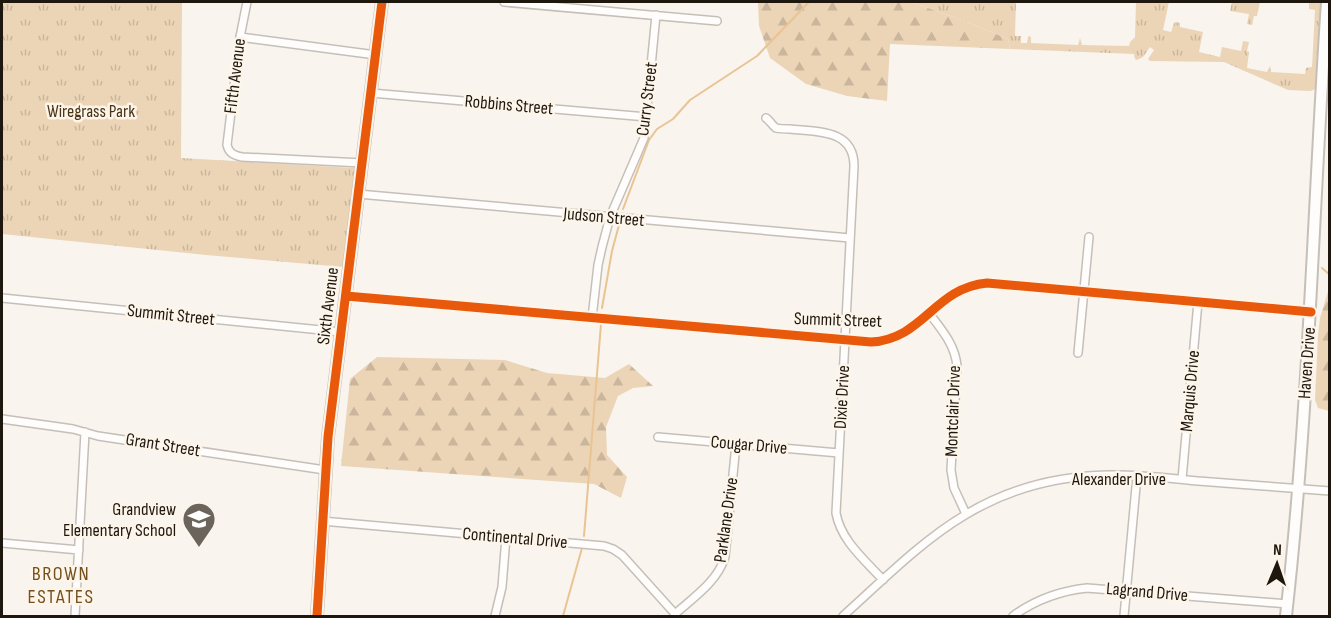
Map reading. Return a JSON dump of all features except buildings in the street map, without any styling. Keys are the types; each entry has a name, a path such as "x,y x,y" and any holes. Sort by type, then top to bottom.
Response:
{"street":[{"name":"Fifth Avenue","path":"247,2 240,37 227,145 229,151 242,158 362,163"},
{"name":"Sixth Avenue","path":"318,616 325,470 382,2"},
{"path":"504,2 717,21"},
{"name":"Haven Drive","path":"1286,616 1299,489 1311,312 1326,82 1327,2"},
{"name":"Curry Street","path":"592,318 598,265 610,217 644,138 656,15"},
{"path":"240,37 376,55"},
{"name":"Robbins Street","path":"371,93 647,117"},
{"name":"Dixie Drive","path":"766,118 777,128 833,134 849,147 854,161 836,507 840,529 846,539 883,580"},
{"name":"Judson Street","path":"358,194 850,238"},
{"path":"1078,352 1089,237"},
{"name":"Summit Street","path":"346,296 871,342 895,338 909,330 954,293 978,284 995,283 1311,312"},
{"name":"Summit Street","path":"2,298 341,332"},
{"name":"Marquis Drive","path":"1182,479 1198,302"},
{"name":"Montclair Drive","path":"929,313 947,337 957,366 951,470 956,494 966,514"},
{"name":"Grant Street","path":"2,419 325,470"},
{"path":"75,616 85,432"},
{"name":"Cougar Drive","path":"658,437 839,453"},
{"name":"Parklane Drive","path":"676,615 714,580 723,563 736,444"},
{"name":"Alexander Drive","path":"843,616 936,534 966,514 1008,494 1053,481 1094,476 1137,476 1329,491"},
{"path":"1124,616 1137,476"},
{"name":"Continental Drive","path":"322,521 599,545 613,549 622,555 676,615"},
{"path":"495,616 502,587 506,537"},
{"path":"2,543 79,550"},
{"name":"Lagrand Drive","path":"1013,616 1036,602 1066,591 1097,588 1288,604"}],"green space":[{"name":"Wiregrass Park","path":"2,2 182,2 181,158 354,168 356,172 344,267 2,234"},
{"path":"758,2 911,2 1008,39 1010,49 890,44 887,101 847,96 806,84 770,58 759,26"},
{"path":"911,2 1016,2 1015,36 1021,36 1021,43 1027,43 1029,36 1031,43 1078,45 1080,38 1082,45 1129,46 1135,37 1136,2 1169,2 1163,30 1171,32 1175,22 1180,23 1180,27 1203,32 1199,52 1220,57 1222,47 1241,51 1243,41 1249,42 1247,68 1267,72 1270,66 1271,72 1305,74 1306,68 1312,67 1315,10 1309,9 1309,2 1322,2 1317,85 1311,91 1288,90 1224,62 1150,61 1148,59 1154,50 1150,47 1143,57 1137,60 1134,54 1010,49 1008,39"},
{"path":"1232,2 1260,2 1252,25 1247,24 1249,14 1230,11"},
{"path":"1329,288 1329,411 1318,408 1315,400 1320,318"},
{"path":"377,357 505,360 547,373 605,378 629,364 653,386 633,388 618,396 606,427 607,455 627,477 621,498 594,484 341,466 350,379"}],"waterway":[{"path":"623,209 649,140 657,129 673,119 690,100 757,56 809,2"},
{"path":"602,308 619,225"},
{"path":"1322,268 1330,275"},
{"path":"584,536 601,324"},
{"path":"563,616 582,548"}],"cycle path":[{"path":"317,616 328,437 382,2"},
{"path":"346,296 871,342 889,339 904,332 954,294 969,287 987,283 1311,312"}],"place":[{"name":"Grandview Elementary School","path":"199,548"}],"district":[{"name":"BROWN ESTATES","path":"61,586"}]}
